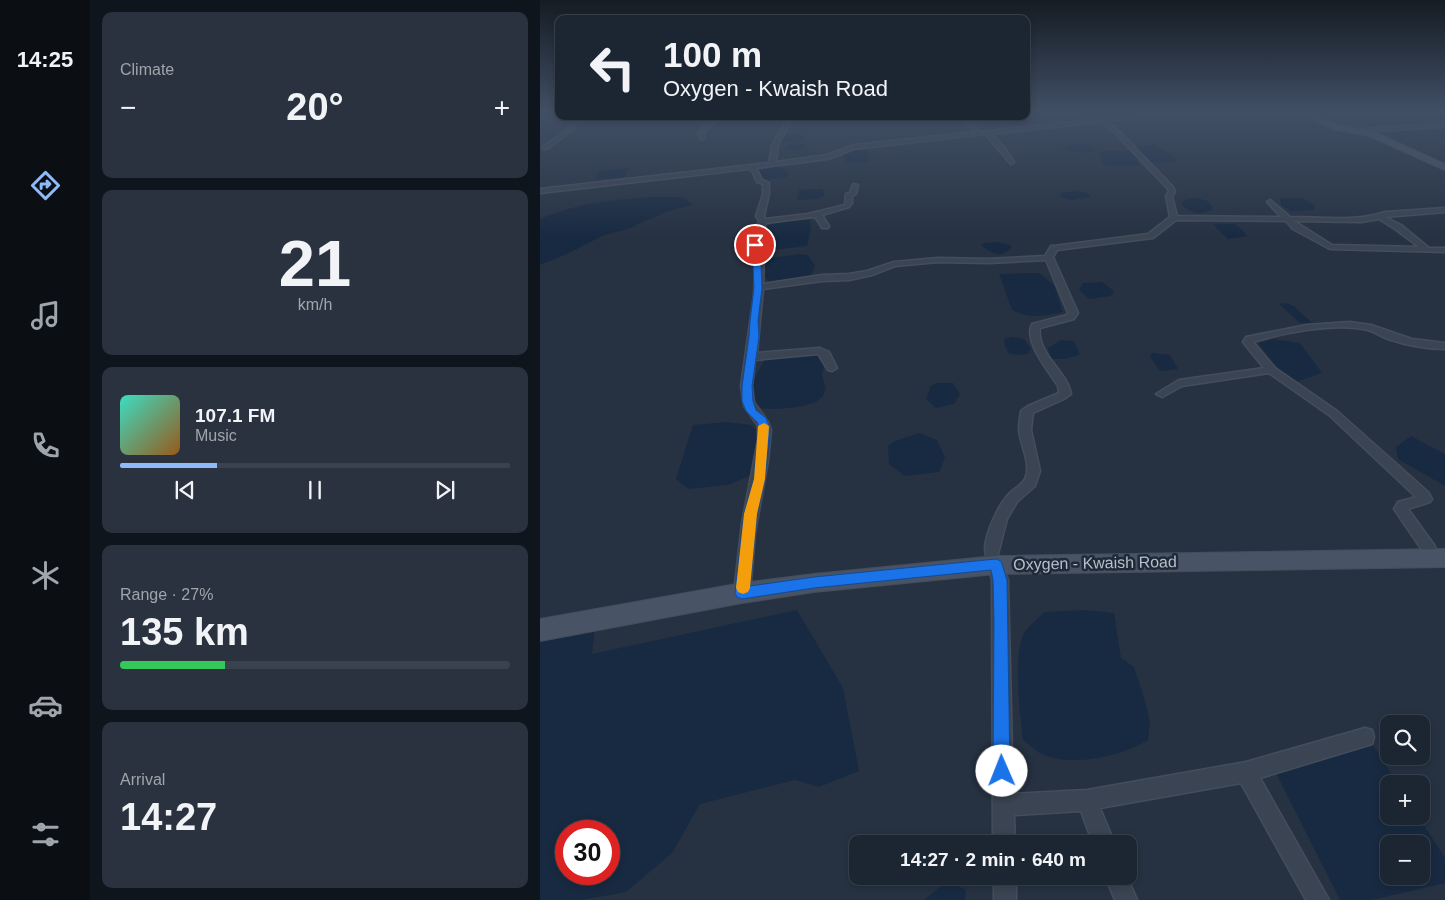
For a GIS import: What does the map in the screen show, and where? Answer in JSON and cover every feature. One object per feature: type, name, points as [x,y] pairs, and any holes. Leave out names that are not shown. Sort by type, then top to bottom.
[{"type":"main road","points":[[1416,154],[1445,167]]},
{"type":"main road","name":"Oxygen - Kwaish Road","points":[[540,619],[743,587],[814,583],[994,559],[1440,552]]},
{"type":"main road","name":"Oxygen - Kwaish Road","points":[[540,630],[743,587]]},
{"type":"street","points":[[772,164],[775,154]]},
{"type":"street","points":[[540,191],[750,167],[828,157],[838,154]]},
{"type":"street","points":[[1006,154],[1012,162]]},
{"type":"street","points":[[1138,154],[1171,188],[1172,192],[1169,196],[1170,203],[1174,209],[1174,218]]},
{"type":"street","points":[[750,167],[755,170],[759,180],[766,183],[766,194],[760,216],[763,221]]},
{"type":"street","points":[[763,221],[813,214],[847,206],[848,195],[853,194],[855,185]]},
{"type":"street","points":[[1270,202],[1296,227],[1330,247],[1445,250]]},
{"type":"street","points":[[1049,257],[1054,248],[1060,246],[1150,236],[1156,234],[1174,218],[1361,220],[1380,217],[1385,214],[1445,210]]},
{"type":"street","points":[[813,214],[819,216],[825,226]]},
{"type":"street","points":[[1380,217],[1398,227],[1428,250]]},
{"type":"street","points":[[743,587],[750,514],[760,479],[765,428],[762,420],[752,411],[748,401],[747,386],[754,337],[758,288],[757,264],[760,254],[755,245],[756,235],[763,221]]},
{"type":"street","points":[[758,288],[849,277],[869,273],[894,264],[938,260],[989,261],[1049,257]]},
{"type":"street","points":[[1004,835],[1002,639],[1000,580],[994,559],[995,533],[1000,519],[1012,499],[1030,483],[1034,471],[1025,430],[1027,411],[1034,406],[1058,399],[1065,394],[1064,386],[1038,346],[1033,332],[1035,326],[1071,317],[1073,313],[1049,257]]},
{"type":"street","points":[[1440,552],[1402,509],[1402,505],[1425,500],[1423,495],[1333,413],[1271,370],[1248,342],[1250,339],[1303,330],[1365,326],[1392,337],[1445,346]]},
{"type":"street","points":[[750,357],[820,351],[825,354],[832,368]]},
{"type":"street","points":[[1162,394],[1179,384],[1271,370]]},
{"type":"street","points":[[1002,805],[1087,800],[1246,772],[1365,737]]},
{"type":"street","points":[[1246,772],[1318,900]]},
{"type":"street","points":[[1087,800],[1101,835]]},
{"type":"street","points":[[1005,885],[1005,900]]},
{"type":"street","points":[[1120,885],[1126,900]]},
{"type":"water","points":[[843,154],[868,154],[870,162],[846,163]]},
{"type":"water","points":[[1099,154],[1134,154],[1140,166],[1104,165]]},
{"type":"water","points":[[1141,154],[1171,154],[1177,162],[1151,163]]},
{"type":"water","points":[[779,166],[789,173],[787,177],[760,179],[757,171]]},
{"type":"water","points":[[629,168],[624,177],[596,179],[599,171]]},
{"type":"water","points":[[823,189],[824,196],[818,199],[797,200],[799,190]]},
{"type":"water","points":[[1074,191],[1088,193],[1091,197],[1072,200],[1060,197],[1062,193]]},
{"type":"water","points":[[655,197],[683,197],[693,205],[665,212],[628,229],[604,235],[540,265],[540,219],[583,205]]},
{"type":"water","points":[[1196,198],[1208,201],[1213,209],[1204,213],[1196,213],[1188,210],[1181,204],[1186,199]]},
{"type":"water","points":[[1302,198],[1315,206],[1314,210],[1291,211],[1281,205],[1280,199]]},
{"type":"water","points":[[810,220],[811,227],[807,246],[772,250],[763,245],[763,236],[768,226],[778,221]]},
{"type":"water","points":[[1213,224],[1235,224],[1248,236],[1228,239]]},
{"type":"water","points":[[996,242],[1011,245],[1011,248],[1003,253],[996,254],[981,245]]},
{"type":"water","points":[[799,254],[808,255],[815,266],[811,275],[799,279],[770,283],[764,276],[765,259]]},
{"type":"water","points":[[1039,273],[1054,285],[1063,312],[1030,316],[1012,310],[999,274]]},
{"type":"water","points":[[1102,282],[1114,291],[1111,296],[1089,299],[1079,290],[1083,283]]},
{"type":"water","points":[[1286,303],[1295,307],[1312,323],[1300,323],[1279,304]]},
{"type":"water","points":[[1012,337],[1024,339],[1031,349],[1029,353],[1022,355],[1009,354],[1004,339]]},
{"type":"water","points":[[1273,339],[1300,343],[1322,373],[1296,382],[1279,370],[1258,343]]},
{"type":"water","points":[[1061,340],[1074,341],[1080,355],[1064,359],[1051,359],[1048,348]]},
{"type":"water","points":[[1152,353],[1170,355],[1178,369],[1160,371],[1150,357]]},
{"type":"water","points":[[820,354],[825,363],[822,375],[826,389],[820,399],[797,407],[768,409],[753,407],[752,387],[765,359]]},
{"type":"water","points":[[936,383],[953,383],[960,394],[954,404],[936,408],[926,399],[931,386]]},
{"type":"water","points":[[727,422],[751,425],[760,433],[754,474],[728,485],[688,489],[676,479],[693,425]]},
{"type":"water","points":[[919,433],[937,440],[945,458],[939,472],[905,476],[889,464],[888,446],[895,441]]},
{"type":"water","points":[[1411,436],[1445,454],[1445,486],[1398,459],[1396,447]]},
{"type":"water","points":[[797,610],[843,688],[859,771],[819,787],[795,780],[700,804],[672,853],[626,892],[582,900],[540,900],[540,640],[595,628],[592,654]]},
{"type":"water","points":[[1086,610],[1114,613],[1121,658],[1134,667],[1144,697],[1150,722],[1148,740],[1125,751],[1096,758],[1067,760],[1054,758],[1040,753],[1023,740],[1018,687],[1020,646],[1025,632],[1044,612]]},
{"type":"water","points":[[1373,745],[1380,756],[1380,765],[1386,765],[1392,775],[1380,775],[1380,825],[1424,825],[1445,858],[1445,883],[1371,900],[1340,900],[1272,765]]},
{"type":"water","points":[[943,885],[956,885],[966,890],[965,900],[924,900]]},
{"type":"slow traffic","points":[[743,588],[750,514],[760,479],[764,426]]},
{"type":"route","points":[[755,245],[760,254],[757,264],[758,288],[754,337],[747,386],[748,401],[752,411],[762,420],[765,428],[760,479],[750,514],[742,593],[814,583],[996,565],[1000,580],[1002,771]]}]
